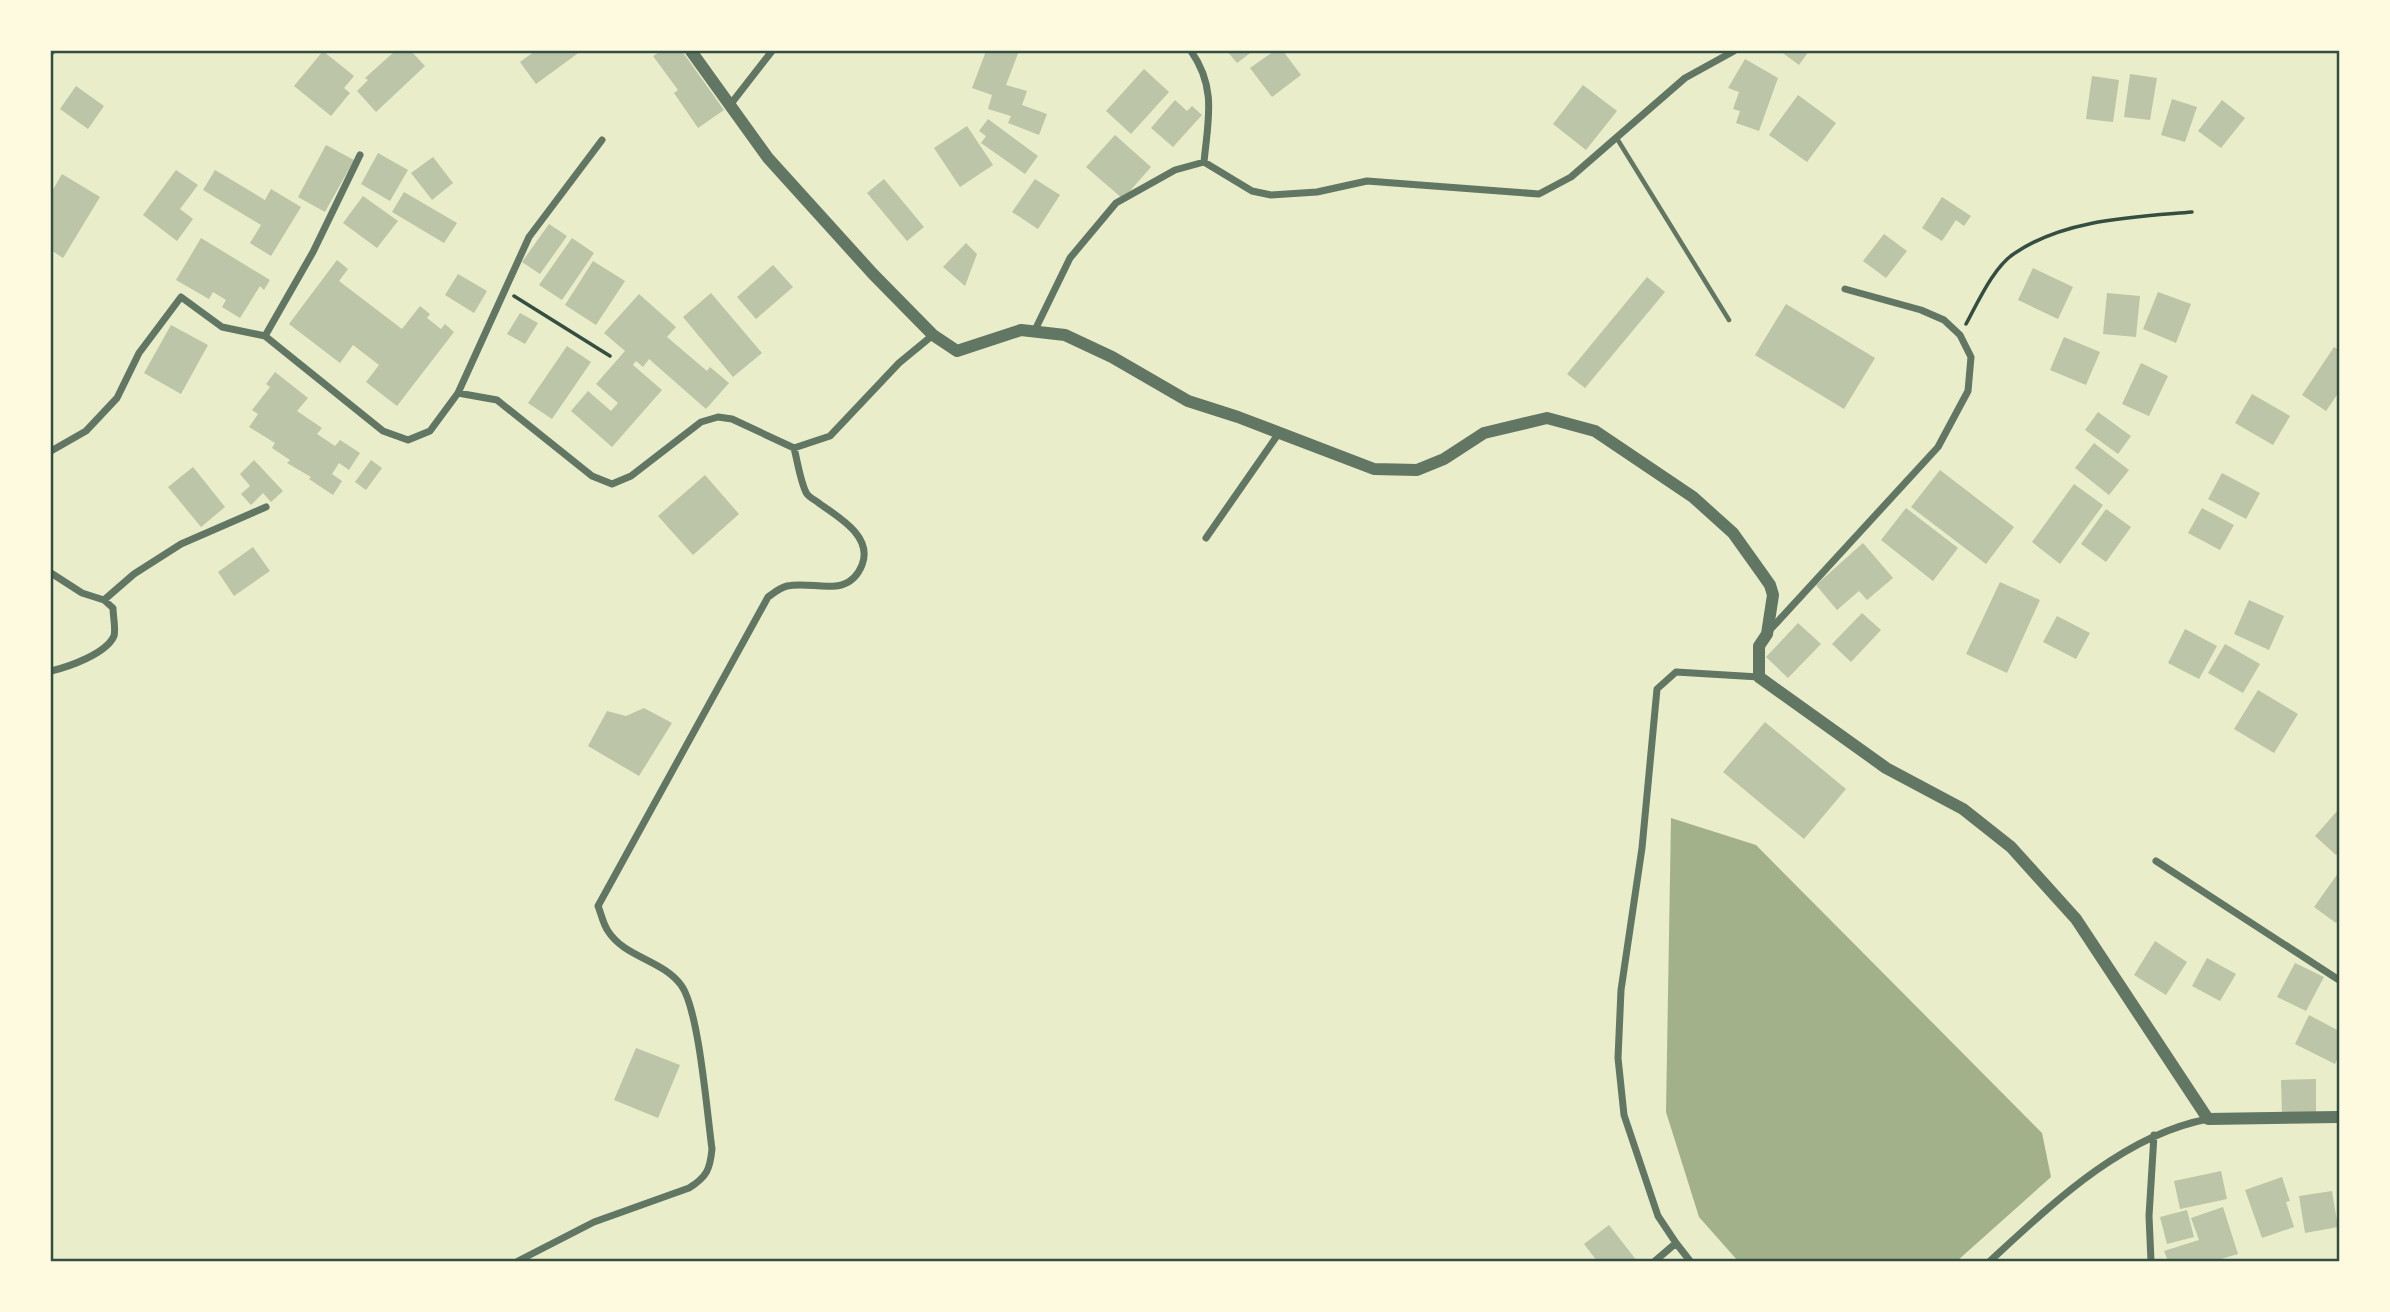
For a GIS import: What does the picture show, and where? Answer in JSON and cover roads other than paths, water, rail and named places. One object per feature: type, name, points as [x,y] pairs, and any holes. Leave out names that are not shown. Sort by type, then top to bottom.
[{"type":"street","points":[[691,51],[768,158],[873,274],[933,335],[957,351],[1021,330],[1065,335],[1112,357],[1188,401],[1374,469],[1417,470],[1444,459],[1484,433],[1547,418],[1595,430],[1693,497],[1733,533],[1770,585],[1773,595],[1767,634]]},
{"type":"street","points":[[730,105],[772,51]]},
{"type":"street","points":[[1191,51],[1210,93],[1205,162]]},
{"type":"street","points":[[1034,332],[1070,258],[1116,203],[1175,170],[1205,162],[1252,191],[1271,195],[1317,192],[1367,181],[1539,194],[1571,177],[1685,78],[1734,51]]},
{"type":"street","points":[[51,451],[86,431],[117,398],[139,353],[181,297],[222,327],[265,336],[383,431],[408,440],[430,431],[458,393],[529,237],[602,140]]},
{"type":"street","points":[[265,336],[313,252],[360,155]]},
{"type":"street","points":[[1759,677],[1759,646],[1767,634],[1938,447],[1968,391],[1971,357],[1960,335],[1944,320],[1921,310],[1845,289]]},
{"type":"street","points":[[458,393],[497,400],[592,475],[612,484],[631,476],[701,422],[718,417],[732,419],[794,448],[830,436],[899,363],[933,335]]},
{"type":"street","points":[[1206,538],[1279,433]]},
{"type":"street","points":[[519,1261],[594,1222],[690,1188],[701,1181],[709,1171],[712,1149],[692,1011],[682,986],[670,973],[618,942],[607,930],[598,905],[768,597],[788,586],[822,588],[847,584],[858,576],[866,555],[863,545],[851,527],[807,494],[794,448]]},
{"type":"street","points":[[104,600],[134,574],[180,544],[266,507]]},
{"type":"street","points":[[51,573],[82,593],[104,600],[113,608],[114,635],[105,648],[68,667],[51,671]]},
{"type":"street","points":[[1690,1261],[1658,1216],[1624,1115],[1618,1058],[1620,990],[1642,848],[1657,689],[1676,672],[1759,677],[1886,768],[1963,809],[2011,847],[2076,919],[2208,1119]]},
{"type":"street","points":[[2156,861],[2339,980]]},
{"type":"street","points":[[1990,1261],[2030,1224],[2111,1160],[2154,1135],[2208,1119],[2339,1116]]},
{"type":"street","points":[[2151,1261],[2149,1216],[2154,1135]]},
{"type":"street","points":[[1655,1261],[1675,1243]]},
{"type":"lane","points":[[1616,136],[1729,320]]}]
